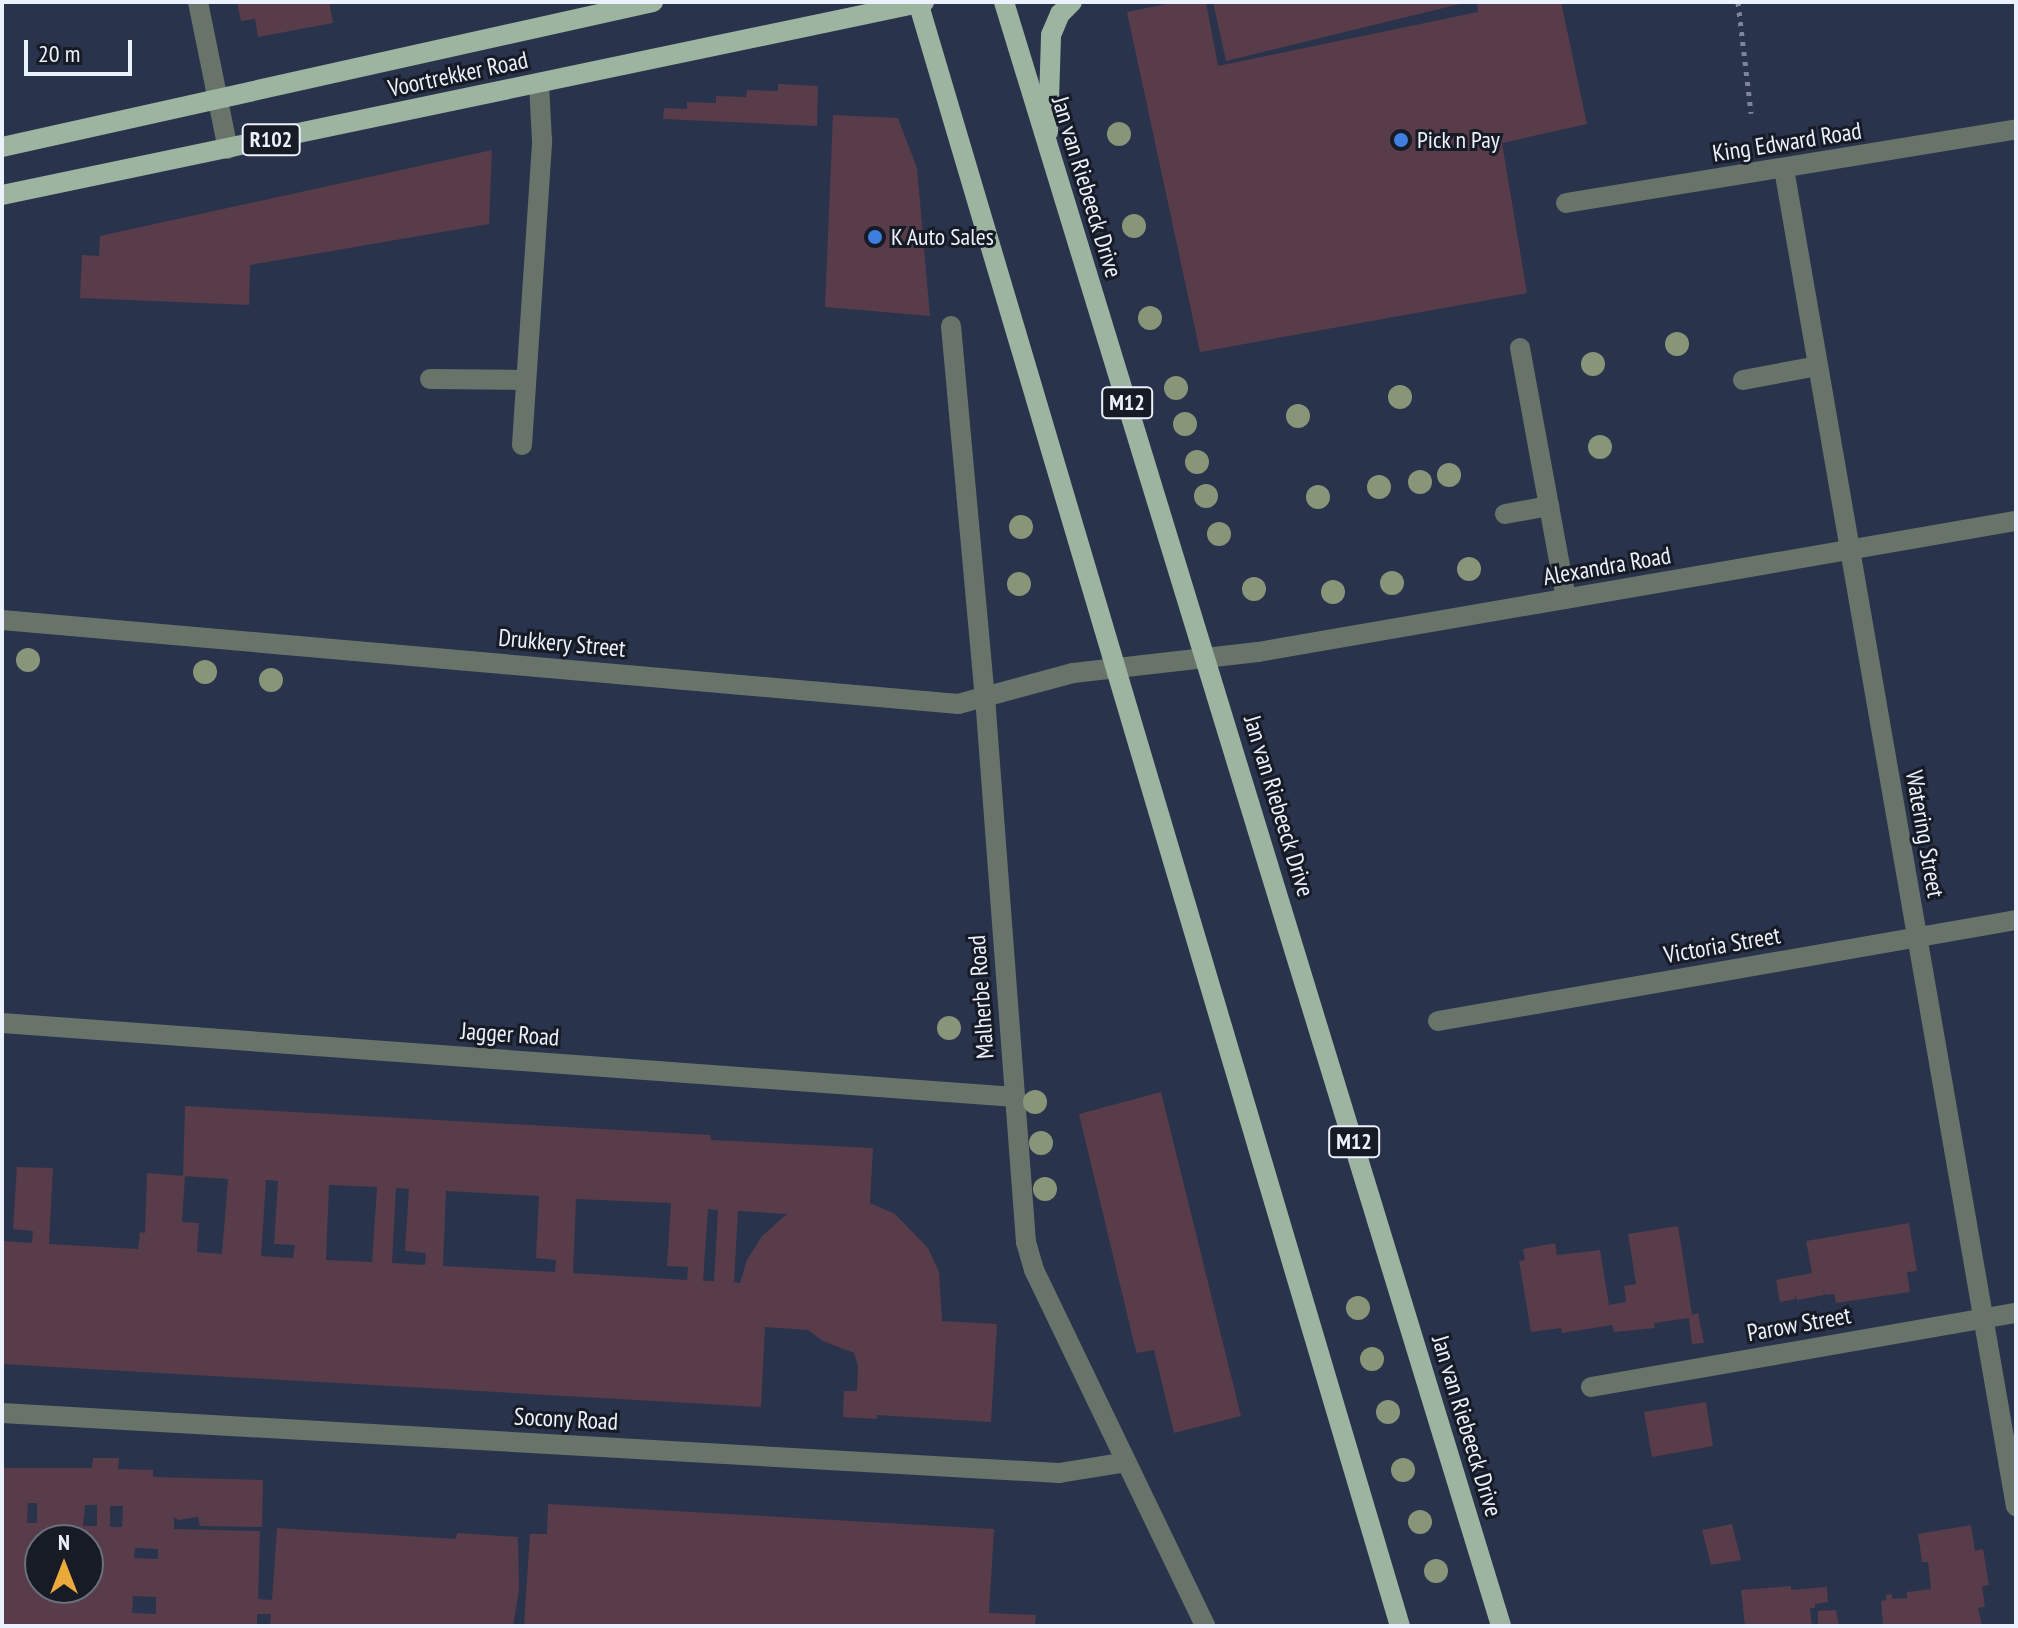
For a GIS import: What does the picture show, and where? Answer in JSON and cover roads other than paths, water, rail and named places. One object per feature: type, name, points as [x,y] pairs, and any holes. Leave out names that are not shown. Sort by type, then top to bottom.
[{"type":"main road","name":"Voortrekker Road","points":[[2,147],[612,6],[653,2]]},
{"type":"main road","name":"Voortrekker Road","points":[[2,195],[920,2]]},
{"type":"main road","points":[[920,2],[1113,669],[1400,1626]]},
{"type":"main road","name":"Jan van Riebeeck Drive","points":[[1004,2],[1501,1626]]},
{"type":"main road","points":[[1047,148],[1051,35],[1060,14],[1072,2]]},
{"type":"street","points":[[198,2],[228,149]]},
{"type":"street","points":[[522,445],[542,141],[539,84]]},
{"type":"street","name":"King Edward Road","points":[[1566,203],[2016,129]]},
{"type":"street","name":"Watering Street","points":[[1784,169],[2016,1506]]},
{"type":"street","name":"Malherbe Road","points":[[951,326],[985,697],[1026,1242],[1034,1270],[1205,1626]]},
{"type":"street","points":[[1520,348],[1566,599]]},
{"type":"street","points":[[1743,380],[1818,366]]},
{"type":"street","points":[[430,379],[526,380]]},
{"type":"street","points":[[1505,514],[1549,506]]},
{"type":"street","name":"Alexandra Road","points":[[1113,669],[1207,658],[2016,521]]},
{"type":"street","name":"Drukkery Street","points":[[2,620],[958,704],[1073,673],[1113,669]]},
{"type":"street","name":"Victoria Street","points":[[1438,1021],[2016,920]]},
{"type":"street","name":"Jagger Road","points":[[2,1023],[1015,1097]]},
{"type":"street","name":"Parow Street","points":[[1591,1387],[2016,1313]]},
{"type":"street","name":"Socony Road","points":[[2,1413],[1059,1473],[1126,1462]]},
{"type":"place","name":"Pick n Pay","points":[[1401,140]]},
{"type":"place","name":"K Auto Sales","points":[[875,237]]}]
